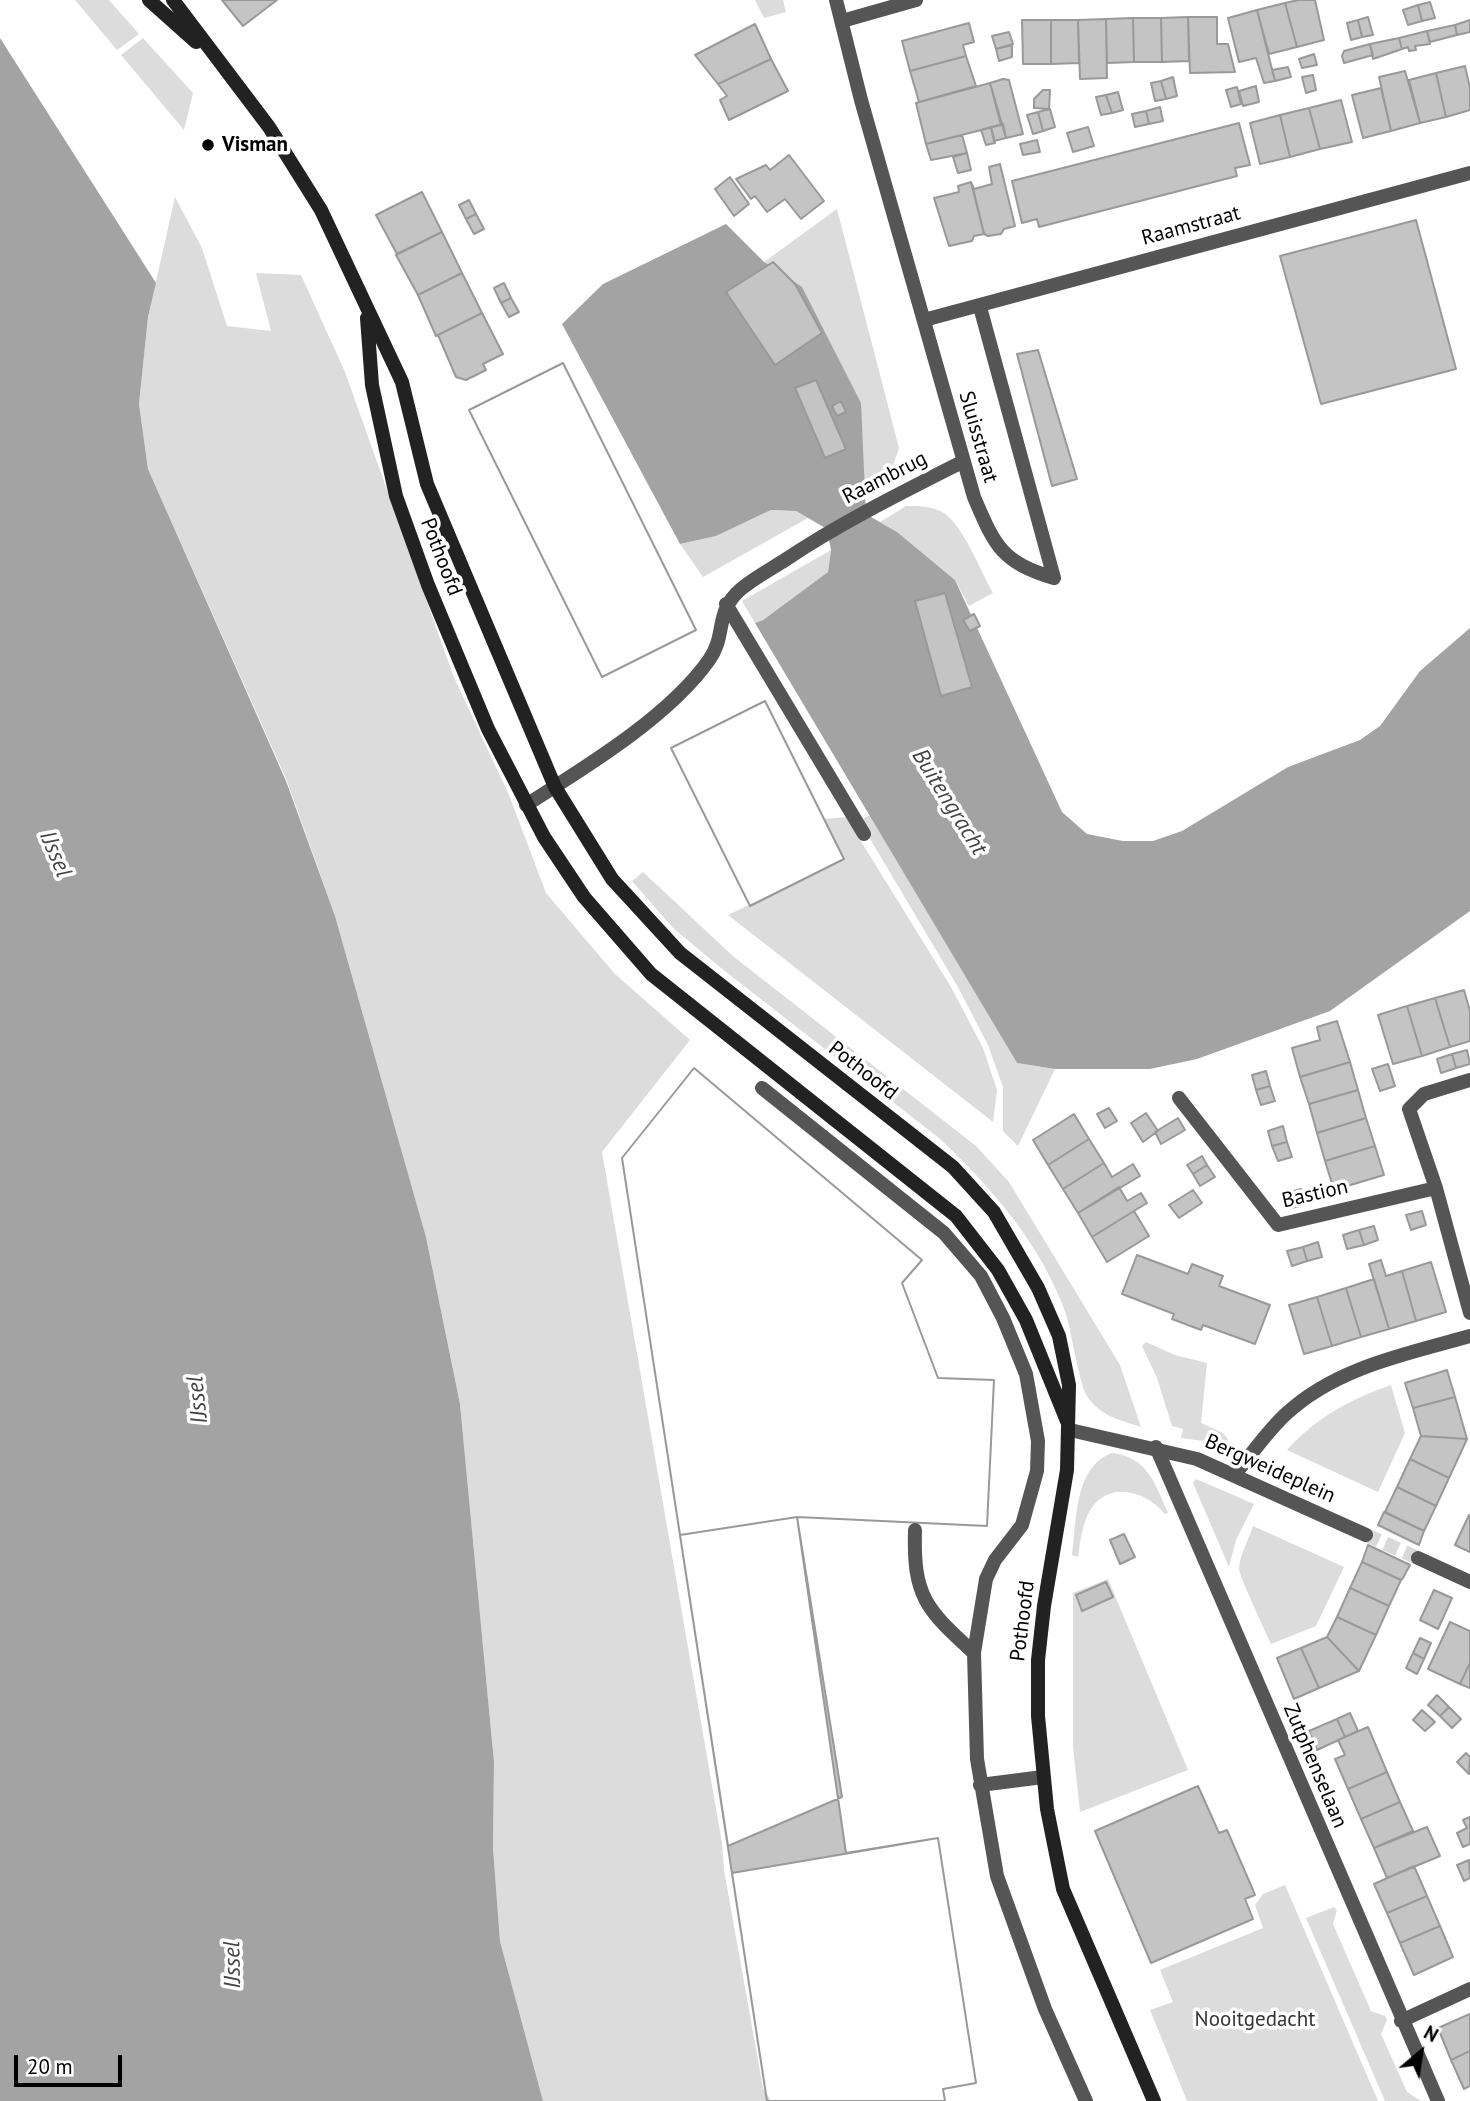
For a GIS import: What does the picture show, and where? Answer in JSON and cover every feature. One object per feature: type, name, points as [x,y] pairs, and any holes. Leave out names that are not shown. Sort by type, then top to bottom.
[{"type":"street","name":"Pothoofd","points":[[149,0],[218,62]]},
{"type":"street","name":"Pothoofd","points":[[173,0],[269,127],[314,200],[402,382],[427,484],[555,787],[612,879],[680,953],[953,1167],[987,1203],[1014,1244],[1059,1336],[1069,1385],[1070,1430],[1061,1516],[1040,1631],[1038,1716],[1043,1777],[1063,1889],[1154,2101]]},
{"type":"street","name":"Sluisstraat","points":[[836,0],[861,100],[962,462],[993,542],[1010,561],[1054,578],[980,307]]},
{"type":"street","points":[[842,21],[916,0]]},
{"type":"street","name":"Raamstraat","points":[[924,320],[1470,173]]},
{"type":"street","name":"Pothoofd","points":[[367,309],[372,385],[396,496],[428,585],[483,717],[526,805],[584,897],[650,974],[934,1195],[976,1237],[1026,1320],[1070,1430]]},
{"type":"street","name":"Raambrug","points":[[726,604],[741,589],[827,532],[962,462]]},
{"type":"street","points":[[526,805],[651,720],[701,671],[711,658],[726,604]]},
{"type":"street","points":[[726,604],[864,834]]},
{"type":"street","points":[[1470,1080],[1424,1094],[1409,1109],[1436,1188],[1470,1313]]},
{"type":"street","name":"Pothoofd","points":[[762,1088],[944,1233],[981,1276],[1003,1318],[1026,1374],[1038,1441],[1037,1471],[1022,1525],[995,1560],[986,1579],[974,1653],[976,1759],[997,1876],[1045,2009],[1086,2101]]},
{"type":"street","name":"Bastion","points":[[1179,1098],[1278,1225],[1436,1188]]},
{"type":"street","points":[[1235,1474],[1287,1413],[1319,1390],[1353,1372],[1470,1336]]},
{"type":"street","name":"Bergweideplein","points":[[1070,1430],[1156,1447],[1235,1474],[1366,1535]]},
{"type":"street","name":"Zutphenselaan","points":[[1156,1447],[1401,2021],[1438,2101]]},
{"type":"street","points":[[915,1530],[916,1583],[925,1603],[974,1653]]},
{"type":"street","points":[[1418,1558],[1470,1582]]},
{"type":"street","points":[[981,1784],[1043,1777]]},
{"type":"street","points":[[1401,2021],[1470,1989]]},
{"type":"green space","points":[[75,0],[109,0],[139,34],[117,50]]},
{"type":"green space","points":[[755,0],[783,0],[786,12],[764,18]]},
{"type":"green space","points":[[143,38],[193,93],[184,130],[121,55]]},
{"type":"green space","points":[[175,197],[202,248],[227,326],[271,331],[256,273],[301,275],[345,372],[453,675],[509,795],[546,893],[615,974],[690,1040],[602,1152],[722,1843],[724,1870],[763,2088],[771,2101],[543,2101],[500,1941],[493,1848],[494,1762],[460,1404],[426,1237],[335,916],[287,781],[148,469],[139,404],[148,317]]},
{"type":"green space","points":[[837,209],[899,448],[890,474],[863,486],[863,447],[764,262]]},
{"type":"green space","points":[[906,506],[935,509],[951,520],[965,539],[993,593],[969,606],[955,580],[897,532],[880,522]]},
{"type":"green space","points":[[771,510],[796,511],[808,518],[703,577],[680,544],[716,536]]},
{"type":"green space","points":[[831,550],[828,572],[763,620],[755,623],[742,601]]},
{"type":"green space","points":[[870,815],[1017,1063],[1055,1069],[1018,1146],[1003,1131],[1003,1087],[988,1045],[958,987],[863,827],[864,818]]},
{"type":"green space","points":[[846,817],[951,987],[983,1048],[997,1090],[993,1122],[728,915],[844,859],[824,819]]},
{"type":"green space","points":[[643,872],[734,957],[976,1146],[1009,1182],[1120,1365],[1141,1427],[1104,1413],[1087,1396],[1066,1314],[1056,1288],[1029,1241],[996,1197],[939,1138],[673,928],[632,881]]},
{"type":"green space","points":[[1146,1342],[1175,1355],[1207,1363],[1201,1423],[1223,1433],[1228,1439],[1225,1444],[1181,1438],[1183,1429],[1172,1426],[1157,1378],[1142,1346]]},
{"type":"green space","points":[[1391,1385],[1405,1433],[1378,1492],[1287,1450],[1322,1419],[1361,1397]]},
{"type":"green space","points":[[1112,1453],[1134,1460],[1142,1466],[1154,1482],[1168,1513],[1165,1514],[1137,1494],[1115,1492],[1105,1496],[1088,1514],[1078,1557],[1072,1555],[1077,1511],[1084,1482],[1090,1470]]},
{"type":"green space","points":[[1196,1479],[1254,1504],[1236,1540],[1229,1567],[1193,1483]]},
{"type":"green space","points":[[1253,1526],[1344,1567],[1316,1626],[1271,1644],[1239,1568]]},
{"type":"green space","points":[[1108,1579],[1188,1770],[1080,1812],[1073,1747],[1073,1593]]},
{"type":"green space","name":"Nooitgedacht","points":[[1285,1885],[1378,2101],[1187,2101],[1150,2010],[1173,2002],[1160,1970],[1263,1928],[1255,1905],[1263,1894]]},
{"type":"green space","points":[[1334,1907],[1337,1910],[1333,1924],[1371,2011],[1385,2016],[1387,2020],[1381,2034],[1407,2092],[1421,2101],[1385,2101],[1306,1918]]},
{"type":"water","name":"IJssel","points":[[0,38],[156,283],[148,317],[139,404],[148,469],[286,781],[335,916],[426,1237],[460,1404],[494,1762],[493,1848],[500,1941],[543,2101],[0,2101]]},
{"type":"water","name":"Buitengracht","points":[[726,224],[764,262],[802,287],[861,403],[866,514],[897,532],[955,580],[1062,812],[1087,834],[1123,841],[1153,841],[1182,831],[1288,767],[1360,740],[1380,726],[1420,671],[1470,628],[1470,911],[1330,1011],[1197,1059],[1150,1069],[1055,1069],[1017,1063],[755,623],[763,620],[828,572],[831,550],[827,529],[796,511],[771,510],[716,536],[680,544],[562,324],[603,284]]},
{"type":"building","points":[[222,0],[277,0],[243,26]]},
{"type":"building","points":[[1315,0],[1324,40],[1297,47],[1285,3]]},
{"type":"building","points":[[1430,2],[1435,18],[1422,21],[1418,5]]},
{"type":"building","points":[[1285,3],[1297,47],[1269,54],[1257,10]]},
{"type":"building","points":[[1418,5],[1422,21],[1408,25],[1403,10]]},
{"type":"building","points":[[1257,10],[1275,81],[1264,83],[1256,58],[1239,62],[1228,18]]},
{"type":"building","points":[[1188,17],[1189,61],[1162,62],[1161,18]]},
{"type":"building","points":[[1188,17],[1217,17],[1217,44],[1228,44],[1235,72],[1190,73]]},
{"type":"building","points":[[1368,17],[1373,35],[1362,37],[1358,20]]},
{"type":"building","points":[[1133,18],[1134,62],[1107,63],[1106,19]]},
{"type":"building","points":[[1133,18],[1161,18],[1162,62],[1134,62]]},
{"type":"building","points":[[1106,19],[1107,78],[1080,79],[1078,20]]},
{"type":"building","points":[[1022,20],[1051,20],[1051,64],[1023,64]]},
{"type":"building","points":[[1051,20],[1078,20],[1079,63],[1051,64]]},
{"type":"building","points":[[1358,20],[1362,37],[1351,40],[1347,23]]},
{"type":"building","points":[[1470,20],[1470,32],[1457,35],[1455,25]]},
{"type":"building","points":[[969,23],[974,42],[963,45],[966,56],[910,71],[902,41]]},
{"type":"building","points":[[755,24],[771,59],[718,84],[695,55]]},
{"type":"building","points":[[1455,25],[1457,35],[1430,42],[1427,31]]},
{"type":"building","points":[[1427,31],[1430,44],[1415,46],[1416,50],[1409,51],[1408,47],[1402,49],[1399,38]]},
{"type":"building","points":[[1009,32],[1013,44],[996,49],[992,36]]},
{"type":"building","points":[[1399,38],[1402,49],[1373,59],[1370,44]]},
{"type":"building","points":[[1370,44],[1373,55],[1344,63],[1344,51]]},
{"type":"building","points":[[1012,45],[1012,57],[999,61],[996,49]]},
{"type":"building","points":[[1314,54],[1317,65],[1302,68],[1299,59]]},
{"type":"building","points":[[966,56],[976,86],[919,102],[910,71]]},
{"type":"building","points":[[771,59],[788,91],[729,120],[720,100],[727,96],[718,84]]},
{"type":"building","points":[[1465,66],[1470,88],[1470,110],[1446,117],[1436,73]]},
{"type":"building","points":[[1288,67],[1291,77],[1275,81],[1272,70]]},
{"type":"building","points":[[1405,71],[1420,123],[1391,131],[1379,77]]},
{"type":"building","points":[[1436,73],[1446,117],[1420,123],[1409,80]]},
{"type":"building","points":[[1313,75],[1316,90],[1306,93],[1302,77]]},
{"type":"building","points":[[1173,77],[1177,96],[1166,99],[1161,81]]},
{"type":"building","points":[[1009,80],[1023,134],[1006,138],[990,83]]},
{"type":"building","points":[[1161,81],[1166,99],[1155,101],[1151,83]]},
{"type":"building","points":[[990,83],[1001,125],[926,144],[916,103]]},
{"type":"building","points":[[1256,86],[1259,102],[1243,106],[1239,91]]},
{"type":"building","points":[[1237,87],[1241,104],[1231,107],[1226,90]]},
{"type":"building","points":[[1381,88],[1391,131],[1363,138],[1352,95]]},
{"type":"building","points":[[1043,90],[1050,90],[1049,109],[1034,108],[1034,99]]},
{"type":"building","points":[[1118,92],[1123,110],[1112,113],[1106,95]]},
{"type":"building","points":[[1106,95],[1112,113],[1101,115],[1096,97]]},
{"type":"building","points":[[1341,100],[1352,142],[1320,149],[1309,108]]},
{"type":"building","points":[[1160,107],[1163,121],[1149,124],[1146,111]]},
{"type":"building","points":[[1309,108],[1320,149],[1290,157],[1280,115]]},
{"type":"building","points":[[1050,109],[1055,127],[1043,131],[1038,112]]},
{"type":"building","points":[[1146,111],[1149,124],[1135,127],[1132,114]]},
{"type":"building","points":[[1038,112],[1043,131],[1033,134],[1027,115]]},
{"type":"building","points":[[1280,115],[1290,157],[1260,164],[1250,123]]},
{"type":"building","points":[[1239,123],[1250,165],[1235,168],[1237,176],[1039,227],[1037,219],[1022,223],[1012,181]]},
{"type":"building","points":[[1003,124],[1006,138],[994,141],[991,127]]},
{"type":"building","points":[[991,127],[995,143],[986,145],[981,130]]},
{"type":"building","points":[[1088,127],[1094,146],[1073,152],[1067,133]]},
{"type":"building","points":[[962,135],[967,153],[931,160],[926,144]]},
{"type":"building","points":[[1037,140],[1040,152],[1023,155],[1020,144]]},
{"type":"building","points":[[967,153],[971,170],[958,173],[953,157]]},
{"type":"building","points":[[789,155],[824,201],[801,219],[785,199],[767,212],[755,196],[751,199],[736,179],[766,165],[770,170]]},
{"type":"building","points":[[1000,164],[1015,226],[1004,229],[1001,234],[988,236],[984,234],[972,184],[974,189],[992,184],[989,167]]},
{"type":"building","points":[[730,177],[749,204],[734,216],[715,189]]},
{"type":"building","points":[[971,182],[984,234],[974,236],[972,241],[949,246],[934,198],[959,192],[958,186]]},
{"type":"building","points":[[422,192],[442,232],[397,254],[376,215]]},
{"type":"building","points":[[469,200],[476,214],[466,219],[459,205]]},
{"type":"building","points":[[476,214],[484,229],[474,234],[466,219]]},
{"type":"building","points":[[1416,220],[1456,369],[1321,404],[1280,256]]},
{"type":"building","points":[[442,232],[462,273],[418,295],[396,255]]},
{"type":"building","points":[[773,262],[795,284],[822,333],[775,365],[726,292]]},
{"type":"building","points":[[462,273],[482,313],[436,336],[418,295]]},
{"type":"building","points":[[504,283],[511,298],[501,303],[494,288]]},
{"type":"building","points":[[511,298],[519,312],[509,317],[501,303]]},
{"type":"building","points":[[482,313],[503,354],[483,364],[486,370],[466,380],[456,377],[438,335]]},
{"type":"building","points":[[1038,350],[1077,479],[1052,486],[1017,354]]},
{"type":"building","points":[[563,363],[696,630],[602,677],[469,410]]},
{"type":"building","points":[[563,363],[696,630],[602,677],[469,410]]},
{"type":"building","points":[[816,380],[846,449],[825,458],[795,388]]},
{"type":"building","points":[[841,401],[846,412],[837,416],[832,406]]},
{"type":"building","points":[[945,593],[972,687],[941,696],[915,601]]},
{"type":"building","points":[[974,614],[980,626],[970,631],[963,620]]},
{"type":"building","points":[[765,701],[844,859],[750,906],[671,748]]},
{"type":"building","points":[[765,701],[844,859],[750,906],[671,748]]},
{"type":"building","points":[[1464,990],[1470,1011],[1470,1041],[1450,1047],[1435,998]]},
{"type":"building","points":[[1435,998],[1450,1047],[1422,1056],[1407,1006]]},
{"type":"building","points":[[1407,1006],[1422,1056],[1393,1064],[1378,1015]]},
{"type":"building","points":[[1337,1021],[1350,1062],[1300,1077],[1292,1048],[1320,1040],[1317,1027]]},
{"type":"building","points":[[1467,1050],[1470,1064],[1456,1068],[1452,1054]]},
{"type":"building","points":[[1452,1054],[1456,1068],[1441,1073],[1437,1059]]},
{"type":"building","points":[[1350,1062],[1358,1090],[1309,1104],[1300,1077]]},
{"type":"building","points":[[1388,1064],[1395,1086],[1380,1091],[1372,1069]]},
{"type":"building","points":[[694,1068],[922,1260],[902,1283],[938,1378],[994,1380],[987,1526],[797,1517],[846,1853],[938,1838],[976,2083],[943,2089],[945,2101],[767,2101],[622,1158]]},
{"type":"building","points":[[694,1068],[922,1260],[902,1283],[938,1378],[994,1380],[987,1526],[797,1517],[680,1535],[622,1158]]},
{"type":"building","points":[[1266,1071],[1270,1086],[1256,1090],[1252,1075]]},
{"type":"building","points":[[1270,1086],[1275,1101],[1261,1105],[1256,1090]]},
{"type":"building","points":[[1358,1090],[1366,1118],[1317,1133],[1309,1104]]},
{"type":"building","points":[[1109,1108],[1117,1121],[1105,1128],[1097,1114]]},
{"type":"building","points":[[1146,1113],[1158,1131],[1143,1142],[1131,1123]]},
{"type":"building","points":[[1074,1114],[1089,1139],[1048,1165],[1033,1140]]},
{"type":"building","points":[[1178,1118],[1185,1130],[1161,1144],[1155,1132]]},
{"type":"building","points":[[1366,1118],[1375,1146],[1325,1161],[1317,1133]]},
{"type":"building","points":[[1283,1126],[1287,1142],[1272,1146],[1268,1131]]},
{"type":"building","points":[[1089,1139],[1104,1163],[1063,1189],[1048,1165]]},
{"type":"building","points":[[1287,1142],[1292,1157],[1278,1161],[1272,1146]]},
{"type":"building","points":[[1375,1146],[1384,1175],[1334,1190],[1325,1161]]},
{"type":"building","points":[[1202,1156],[1207,1165],[1193,1174],[1187,1165]]},
{"type":"building","points":[[1104,1163],[1112,1177],[1133,1164],[1140,1176],[1078,1213],[1063,1189]]},
{"type":"building","points":[[1207,1165],[1215,1177],[1200,1186],[1193,1174]]},
{"type":"building","points":[[1119,1187],[1127,1201],[1141,1193],[1147,1203],[1092,1237],[1078,1213]]},
{"type":"building","points":[[1301,1189],[1306,1204],[1292,1208],[1287,1193]]},
{"type":"building","points":[[1193,1190],[1202,1203],[1179,1218],[1169,1205]]},
{"type":"building","points":[[1134,1211],[1149,1236],[1107,1262],[1092,1237]]},
{"type":"building","points":[[1422,1211],[1426,1225],[1411,1230],[1406,1215]]},
{"type":"building","points":[[1374,1226],[1378,1240],[1364,1245],[1359,1230]]},
{"type":"building","points":[[1359,1230],[1364,1245],[1347,1249],[1343,1235]]},
{"type":"building","points":[[1318,1242],[1322,1257],[1307,1261],[1303,1247]]},
{"type":"building","points":[[1303,1247],[1307,1261],[1292,1266],[1287,1251]]},
{"type":"building","points":[[1137,1255],[1188,1274],[1192,1264],[1223,1276],[1219,1286],[1270,1305],[1255,1344],[1203,1325],[1201,1330],[1172,1319],[1174,1314],[1122,1294]]},
{"type":"building","points":[[1381,1260],[1386,1276],[1402,1271],[1416,1321],[1389,1329],[1369,1264]]},
{"type":"building","points":[[1431,1262],[1446,1312],[1416,1321],[1402,1271]]},
{"type":"building","points":[[1374,1279],[1389,1329],[1361,1337],[1346,1288]]},
{"type":"building","points":[[1346,1288],[1361,1337],[1332,1346],[1317,1297]]},
{"type":"building","points":[[1317,1297],[1332,1346],[1304,1354],[1289,1305]]},
{"type":"building","points":[[1447,1370],[1455,1397],[1413,1408],[1405,1383]]},
{"type":"building","points":[[1455,1397],[1467,1439],[1421,1436],[1413,1408]]},
{"type":"building","points":[[1421,1436],[1467,1439],[1449,1478],[1410,1459]]},
{"type":"building","points":[[1410,1459],[1449,1478],[1436,1506],[1397,1487]]},
{"type":"building","points":[[1397,1487],[1436,1506],[1424,1531],[1385,1512]]},
{"type":"building","points":[[1384,1512],[1424,1531],[1419,1545],[1378,1525]]},
{"type":"building","points":[[1470,1515],[1470,1552],[1455,1545]]},
{"type":"building","points":[[797,1517],[842,1797],[728,1846],[680,1535]]},
{"type":"building","points":[[1124,1534],[1135,1557],[1120,1564],[1110,1540]]},
{"type":"building","points":[[1368,1545],[1410,1565],[1401,1580],[1362,1562]]},
{"type":"building","points":[[1362,1562],[1401,1580],[1389,1606],[1350,1588]]},
{"type":"building","points":[[1106,1582],[1113,1597],[1082,1611],[1076,1595]]},
{"type":"building","points":[[1350,1588],[1389,1606],[1376,1635],[1337,1617]]},
{"type":"building","points":[[1434,1590],[1452,1598],[1438,1629],[1420,1620]]},
{"type":"building","points":[[1337,1617],[1376,1635],[1359,1671],[1327,1637]]},
{"type":"building","points":[[1450,1622],[1470,1631],[1470,1663],[1460,1684],[1428,1669]]},
{"type":"building","points":[[1327,1637],[1359,1671],[1319,1688],[1301,1648]]},
{"type":"building","points":[[1420,1638],[1431,1643],[1424,1659],[1413,1653]]},
{"type":"building","points":[[1301,1648],[1319,1688],[1294,1699],[1277,1658]]},
{"type":"building","points":[[1413,1653],[1424,1659],[1417,1674],[1406,1668]]},
{"type":"building","points":[[1470,1663],[1470,1688],[1460,1684]]},
{"type":"building","points":[[1437,1695],[1449,1707],[1440,1716],[1428,1705]]},
{"type":"building","points":[[1449,1707],[1461,1719],[1452,1728],[1440,1716]]},
{"type":"building","points":[[1422,1710],[1435,1722],[1425,1731],[1413,1720]]},
{"type":"building","points":[[1350,1713],[1358,1731],[1345,1737],[1337,1719]]},
{"type":"building","points":[[1337,1719],[1345,1737],[1317,1750],[1309,1731]]},
{"type":"building","points":[[1368,1727],[1387,1772],[1348,1789],[1335,1759],[1345,1755],[1338,1740]]},
{"type":"building","points":[[1466,1753],[1470,1757],[1469,1774],[1457,1762]]},
{"type":"building","points":[[1387,1772],[1400,1802],[1361,1819],[1348,1789]]},
{"type":"building","points":[[1198,1786],[1219,1833],[1227,1830],[1253,1890],[1255,1895],[1245,1899],[1253,1919],[1151,1963],[1095,1831]]},
{"type":"building","points":[[1400,1802],[1413,1831],[1374,1848],[1361,1819]]},
{"type":"building","points":[[1470,1817],[1470,1844],[1463,1847],[1457,1833],[1467,1828],[1463,1820]]},
{"type":"building","points":[[1427,1827],[1440,1856],[1387,1878],[1374,1848]]},
{"type":"building","points":[[938,1838],[976,2083],[943,2089],[945,2101],[767,2101],[732,1873]]},
{"type":"building","points":[[1469,1860],[1470,1878],[1464,1881],[1457,1865]]},
{"type":"building","points":[[1414,1866],[1427,1896],[1387,1913],[1374,1884]]},
{"type":"building","points":[[1427,1896],[1440,1926],[1400,1943],[1387,1913]]},
{"type":"building","points":[[1440,1926],[1453,1957],[1414,1975],[1400,1943]]},
{"type":"building","points":[[1470,2014],[1470,2051],[1451,2060],[1438,2028]]},
{"type":"building","points":[[1470,2051],[1470,2086],[1464,2089],[1451,2060]]},
{"type":"tunnel","points":[[1366,1535],[1418,1558]]},
{"type":"place","name":"Visman","points":[[208,145]]}]
